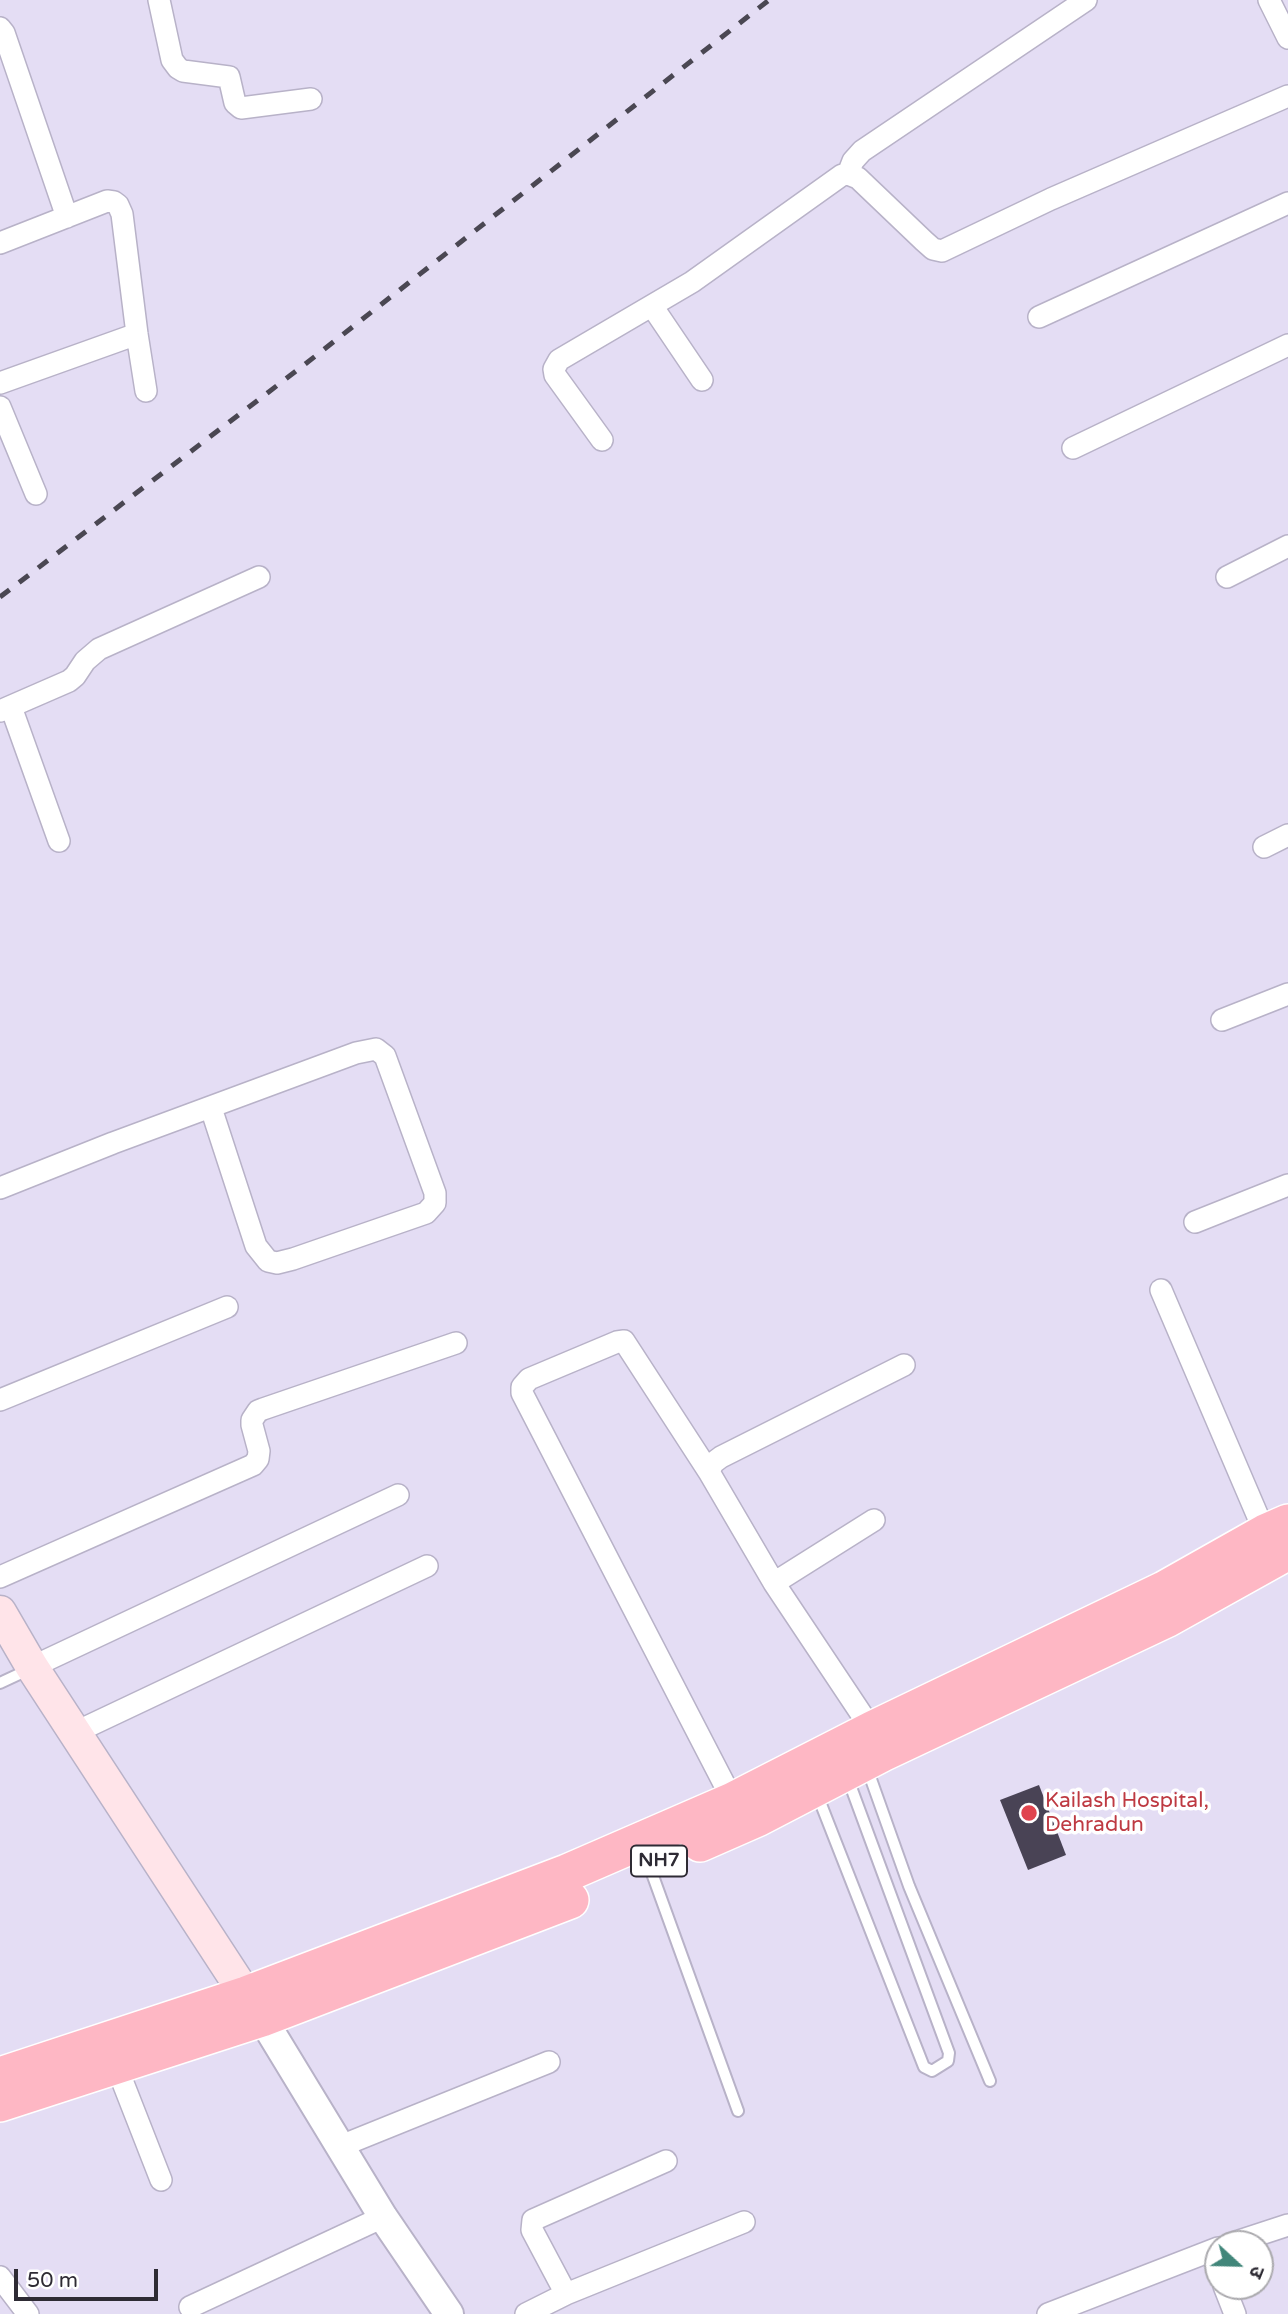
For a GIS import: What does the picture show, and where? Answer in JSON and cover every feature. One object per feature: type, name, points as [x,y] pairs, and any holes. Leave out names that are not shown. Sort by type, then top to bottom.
[{"type":"highway","name":"NH7","points":[[0,2076],[254,2006],[575,1898],[757,1818],[1164,1590],[1280,1536]]},
{"type":"highway","name":"NH7","points":[[0,2103],[116,2065],[733,1801],[856,1761]]},
{"type":"main road","points":[[0,1612],[32,1667],[254,2006]]},
{"type":"street","points":[[159,0],[172,60],[178,68],[229,77],[235,103],[241,108],[311,99]]},
{"type":"street","points":[[848,174],[853,161],[862,152],[1086,0]]},
{"type":"street","points":[[1269,0],[1288,38]]},
{"type":"street","points":[[0,28],[67,217]]},
{"type":"street","points":[[602,440],[555,375],[554,369],[559,360],[692,282],[842,175],[858,178],[933,248],[942,251],[1064,194],[1288,96]]},
{"type":"street","points":[[0,243],[107,201],[118,205],[122,214],[146,391]]},
{"type":"street","points":[[1039,317],[1288,202]]},
{"type":"street","points":[[652,306],[702,380]]},
{"type":"street","points":[[0,383],[137,334]]},
{"type":"street","points":[[1073,448],[1288,345]]},
{"type":"street","points":[[0,407],[36,494]]},
{"type":"street","points":[[1227,577],[1288,546]]},
{"type":"street","points":[[59,841],[6,709],[69,681],[85,660],[99,649],[260,577]]},
{"type":"street","points":[[1264,847],[1288,835]]},
{"type":"street","points":[[1222,1020],[1288,993]]},
{"type":"street","points":[[0,1188],[356,1053],[376,1049],[385,1056],[435,1193],[435,1203],[426,1213],[285,1262],[268,1261],[256,1246],[211,1108]]},
{"type":"street","points":[[1195,1222],[1288,1185]]},
{"type":"street","points":[[1161,1290],[1280,1536]]},
{"type":"street","points":[[0,1400],[228,1307]]},
{"type":"street","points":[[733,1801],[522,1393],[522,1387],[530,1379],[617,1342],[624,1341],[628,1345],[709,1472],[774,1583],[856,1761]]},
{"type":"street","points":[[0,1577],[253,1465],[258,1459],[259,1451],[251,1425],[258,1411],[456,1343]]},
{"type":"street","points":[[709,1472],[720,1457],[904,1365]]},
{"type":"street","points":[[32,1667],[398,1495]]},
{"type":"street","points":[[774,1583],[874,1520]]},
{"type":"street","points":[[76,1732],[427,1566]]},
{"type":"street","points":[[254,2006],[383,2217],[449,2314]]},
{"type":"street","points":[[341,2146],[549,2062]]},
{"type":"street","points":[[116,2065],[161,2180]]},
{"type":"street","points":[[565,2294],[532,2230],[533,2220],[666,2161]]},
{"type":"street","points":[[190,2307],[383,2217]]},
{"type":"street","points":[[526,2314],[565,2294],[744,2222]]},
{"type":"street","points":[[1048,2314],[1081,2308],[1204,2259]]},
{"type":"street","points":[[0,2277],[28,2314]]},
{"type":"lane","points":[[0,1683],[32,1667]]},
{"type":"lane","points":[[856,1761],[949,2053],[948,2061],[932,2071],[924,2067],[856,1761]]},
{"type":"lane","points":[[856,1761],[990,2081]]},
{"type":"lane","points":[[649,1865],[738,2111]]},
{"type":"building","points":[[1039,1785],[1066,1855],[1028,1870],[1000,1800]]},
{"type":"railway","points":[[0,597],[304,365],[769,0]]},
{"type":"place","name":"Kailash Hospital, Dehradun","points":[[1029,1813]]}]
